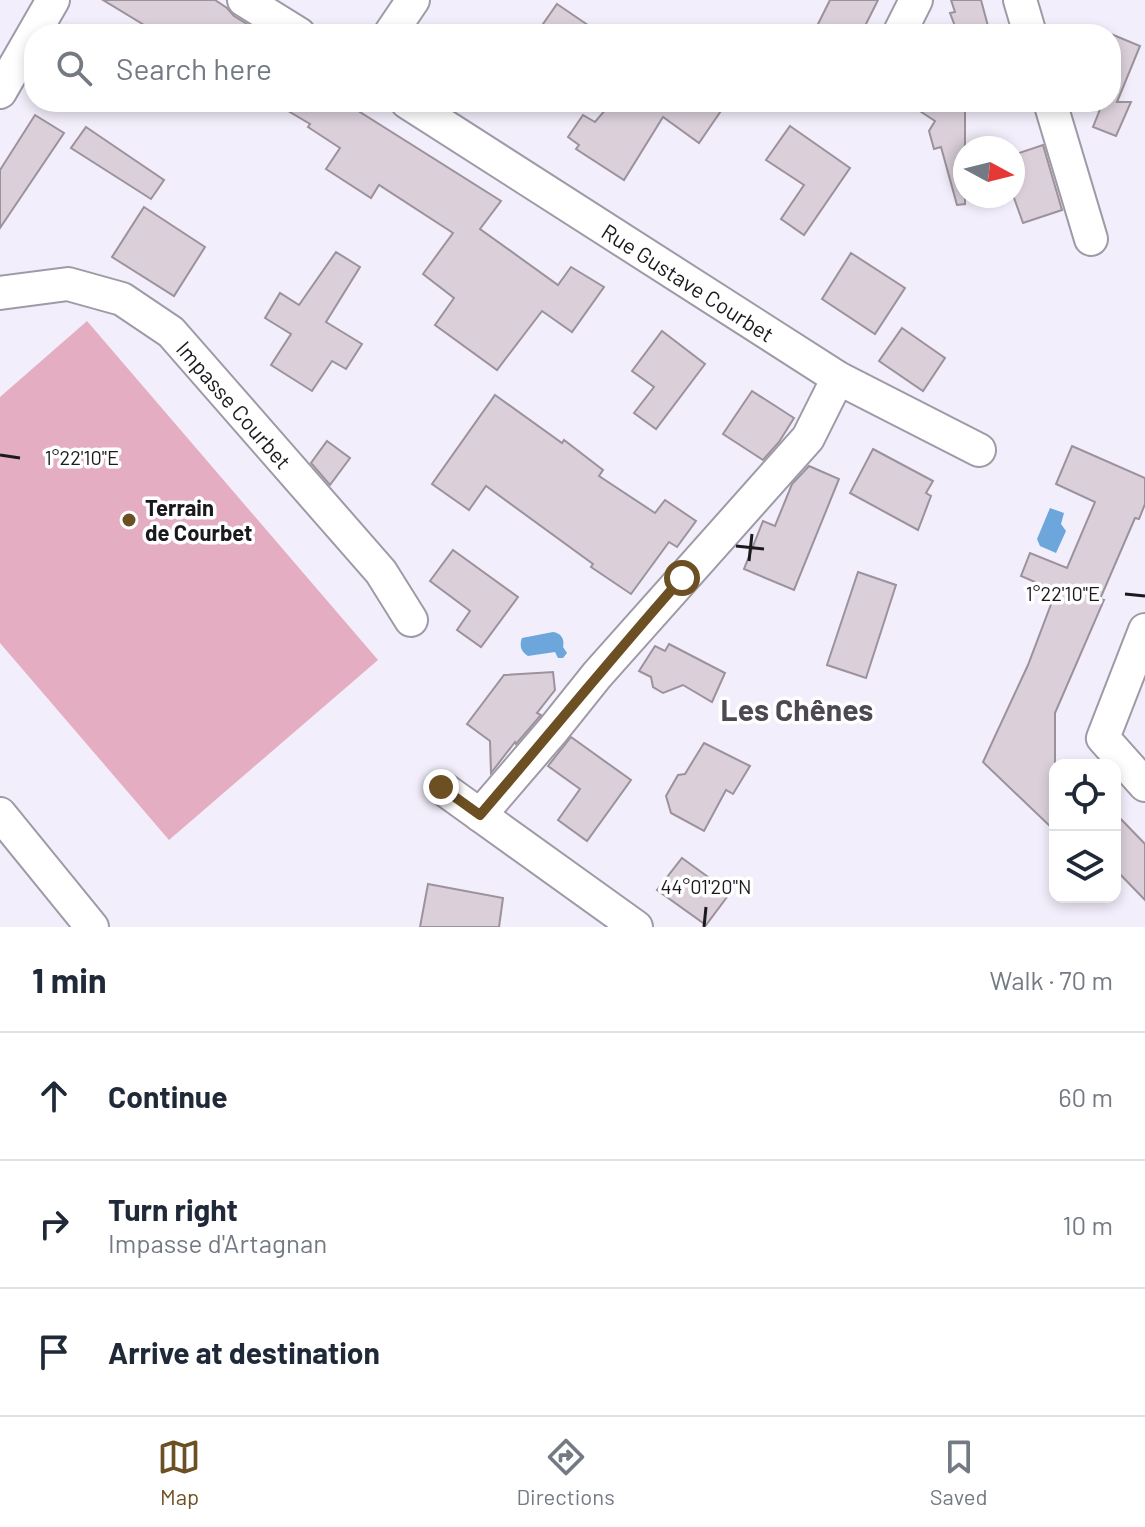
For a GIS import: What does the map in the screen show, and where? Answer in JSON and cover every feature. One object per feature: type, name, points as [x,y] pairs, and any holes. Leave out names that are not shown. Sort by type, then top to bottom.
[{"type":"street","points":[[39,24],[53,0]]},
{"type":"street","points":[[244,0],[283,24]]},
{"type":"street","points":[[397,24],[413,0]]},
{"type":"street","points":[[904,24],[916,0]]},
{"type":"street","points":[[1020,0],[1027,24]]},
{"type":"street","points":[[0,92],[24,50]]},
{"type":"street","name":"Rue Gustave Courbet","points":[[423,112],[838,378],[979,450]]},
{"type":"street","points":[[1053,112],[1091,239]]},
{"type":"street","name":"Impasse Courbet","points":[[0,293],[68,284],[122,299],[171,332],[381,572],[411,620]]},
{"type":"street","points":[[480,815],[607,664],[808,438],[838,378]]},
{"type":"street","points":[[1145,630],[1103,738],[1145,785]]},
{"type":"street","points":[[441,787],[636,927]]},
{"type":"street","points":[[0,814],[92,927]]},
{"type":"shaded area","name":"Terrain de Courbet","points":[[87,321],[378,660],[169,840],[0,643],[0,397]]},
{"type":"water","points":[[1050,508],[1064,513],[1061,524],[1066,531],[1056,553],[1040,546],[1037,539]]},
{"type":"water","points":[[553,632],[563,639],[567,653],[563,658],[558,658],[555,652],[528,656],[522,650],[522,638]]},
{"type":"building","points":[[103,0],[215,0],[247,24],[143,24]]},
{"type":"building","points":[[830,0],[878,0],[866,24],[818,24]]},
{"type":"building","points":[[951,0],[981,0],[987,24],[954,24],[950,13],[955,12]]},
{"type":"building","points":[[557,4],[586,24],[543,24]]},
{"type":"building","points":[[1121,38],[1140,46],[1121,92]]},
{"type":"building","points":[[1121,102],[1131,102],[1116,136],[1093,127],[1099,112],[1121,112]]},
{"type":"building","points":[[290,112],[360,112],[501,201],[480,229],[558,285],[571,267],[604,287],[572,332],[542,311],[497,370],[435,325],[454,298],[423,274],[453,233],[379,185],[371,198],[326,169],[340,148],[308,127],[310,124]]},
{"type":"building","points":[[604,112],[720,112],[699,143],[663,117],[624,180],[576,149],[579,145],[568,137],[583,115],[595,122]]},
{"type":"building","points":[[921,112],[965,112],[965,136],[953,136],[953,190],[941,147],[934,149],[929,131],[935,121]]},
{"type":"building","points":[[35,115],[64,133],[0,228],[0,170]]},
{"type":"building","points":[[790,126],[850,168],[804,235],[781,219],[804,185],[766,160]]},
{"type":"building","points":[[86,127],[164,180],[151,199],[71,148]]},
{"type":"building","points":[[1043,145],[1062,210],[1023,223],[1018,208],[1025,208],[1025,151]]},
{"type":"building","points":[[144,207],[205,247],[174,296],[112,257]]},
{"type":"building","points":[[336,252],[360,267],[326,322],[362,344],[346,369],[332,361],[312,391],[271,365],[291,334],[265,318],[280,293],[299,305]]},
{"type":"building","points":[[851,253],[905,288],[875,334],[822,299]]},
{"type":"building","points":[[902,328],[945,358],[923,391],[879,361]]},
{"type":"building","points":[[662,331],[705,364],[656,429],[634,413],[654,387],[632,371]]},
{"type":"building","points":[[752,391],[794,418],[763,460],[723,434]]},
{"type":"building","points":[[495,395],[562,443],[564,440],[603,470],[599,476],[655,513],[665,500],[696,521],[677,547],[669,542],[631,594],[486,486],[469,510],[432,484]]},
{"type":"building","points":[[327,441],[350,458],[330,485],[311,463]]},
{"type":"building","points":[[1072,446],[1145,478],[1145,504],[1139,519],[1135,518],[1100,599],[1104,600],[1055,713],[1055,759],[1049,759],[1049,825],[983,762],[1028,665],[1056,591],[1021,576],[1030,553],[1067,568],[1095,502],[1056,484]]},
{"type":"building","points":[[873,449],[933,481],[926,493],[931,496],[918,530],[850,493]]},
{"type":"building","points":[[809,466],[839,479],[794,590],[744,569],[763,521],[775,526],[792,484]]},
{"type":"building","points":[[453,550],[518,597],[481,647],[457,630],[470,611],[430,581]]},
{"type":"building","points":[[858,572],[896,585],[866,678],[827,665]]},
{"type":"building","points":[[669,644],[725,673],[712,702],[683,685],[663,693],[653,687],[651,677],[639,671],[655,646],[665,651]]},
{"type":"building","points":[[553,672],[555,690],[537,713],[541,715],[491,773],[490,741],[467,724],[504,675]]},
{"type":"building","points":[[571,737],[631,780],[587,841],[558,820],[580,789],[548,766]]},
{"type":"building","points":[[704,743],[750,766],[733,794],[726,790],[704,831],[671,813],[666,796],[678,775],[685,774]]},
{"type":"building","points":[[1121,819],[1145,844],[1145,900],[1121,875]]},
{"type":"building","points":[[682,858],[730,893],[706,925],[657,890]]},
{"type":"building","points":[[428,884],[503,898],[499,927],[420,927]]},
{"type":"place","name":"Terrain de Courbet","points":[[129,520]]},
{"type":"district","name":"Les Chênes","points":[[797,709]]},
{"type":"route","points":[[441,787],[480,815],[682,578]]}]
